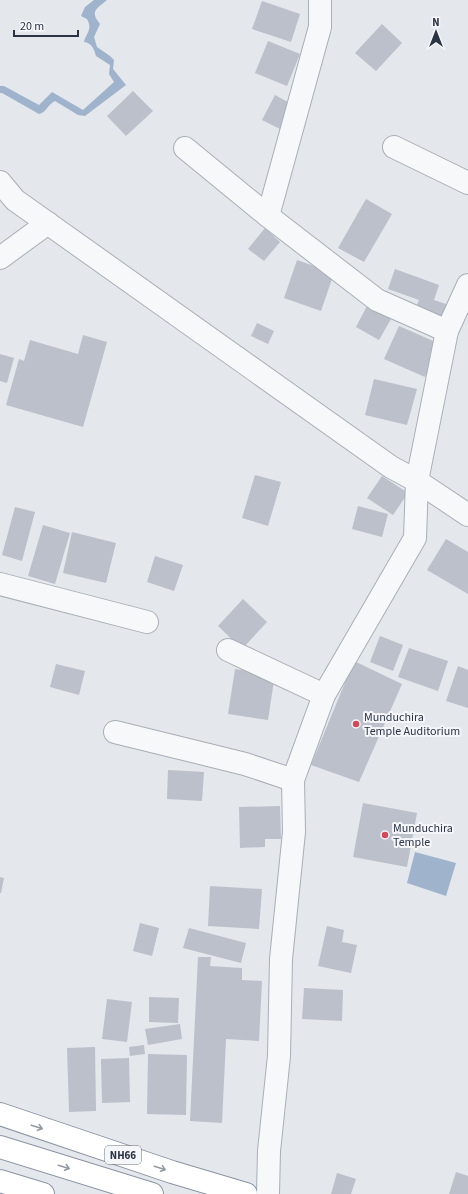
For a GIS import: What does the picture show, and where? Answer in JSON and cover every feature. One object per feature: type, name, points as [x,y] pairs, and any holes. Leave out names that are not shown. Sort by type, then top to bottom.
[{"type":"highway","name":"NH66","points":[[0,1114],[172,1172],[246,1194]]},
{"type":"highway","points":[[0,1147],[152,1194]]},
{"type":"highway","points":[[0,1181],[43,1194]]},
{"type":"street","points":[[268,216],[320,27],[320,0]]},
{"type":"street","points":[[394,147],[468,183]]},
{"type":"street","points":[[185,148],[268,216],[377,300],[447,331]]},
{"type":"street","points":[[0,182],[14,200],[391,467],[417,481],[468,516]]},
{"type":"street","points":[[0,258],[48,223]]},
{"type":"street","points":[[268,1194],[269,1151],[279,1056],[281,959],[294,832],[293,780],[324,695],[415,538],[417,481],[447,331],[468,285]]},
{"type":"street","points":[[0,584],[147,622]]},
{"type":"street","points":[[228,650],[324,695]]},
{"type":"street","points":[[115,732],[245,764],[293,780]]},
{"type":"water","points":[[94,0],[107,0],[95,11],[96,17],[100,24],[94,37],[97,47],[114,60],[113,69],[126,85],[85,116],[78,115],[55,101],[39,114],[0,93],[0,86],[4,86],[39,105],[52,92],[83,110],[114,82],[109,74],[110,65],[96,56],[91,45],[84,42],[89,29],[89,23],[87,19],[81,16],[85,7]]},
{"type":"water","points":[[415,852],[456,863],[446,896],[407,883]]},
{"type":"building","points":[[262,1],[300,14],[291,42],[252,29]]},
{"type":"building","points":[[382,24],[402,43],[376,71],[355,53]]},
{"type":"building","points":[[268,41],[300,54],[287,86],[255,73]]},
{"type":"building","points":[[133,91],[153,111],[126,136],[107,116]]},
{"type":"building","points":[[275,95],[295,106],[282,130],[262,120]]},
{"type":"building","points":[[366,199],[392,214],[364,262],[338,248]]},
{"type":"building","points":[[265,228],[280,242],[264,261],[248,249]]},
{"type":"building","points":[[297,260],[334,273],[321,311],[284,298]]},
{"type":"building","points":[[395,269],[439,285],[434,300],[449,305],[443,322],[414,312],[419,300],[388,289]]},
{"type":"building","points":[[367,306],[391,319],[379,340],[356,327]]},
{"type":"building","points":[[257,323],[274,331],[268,344],[251,336]]},
{"type":"building","points":[[399,326],[440,344],[425,377],[384,359]]},
{"type":"building","points":[[83,335],[107,342],[83,427],[6,405],[19,359],[24,361],[30,340],[78,354]]},
{"type":"building","points":[[0,354],[14,358],[7,383],[0,381]]},
{"type":"building","points":[[374,379],[417,389],[407,425],[365,415]]},
{"type":"building","points":[[255,475],[281,482],[268,526],[242,518]]},
{"type":"building","points":[[382,476],[408,493],[393,515],[367,498]]},
{"type":"building","points":[[358,506],[388,514],[382,537],[352,529]]},
{"type":"building","points":[[15,507],[35,512],[22,561],[2,555]]},
{"type":"building","points":[[43,525],[70,533],[55,584],[28,576]]},
{"type":"building","points":[[72,532],[116,543],[106,583],[63,573]]},
{"type":"building","points":[[446,539],[468,552],[468,594],[427,570]]},
{"type":"building","points":[[155,556],[183,565],[174,591],[147,582]]},
{"type":"building","points":[[243,599],[267,622],[242,649],[218,626]]},
{"type":"building","points":[[380,636],[403,645],[393,671],[370,662]]},
{"type":"building","points":[[409,648],[448,661],[438,691],[398,677]]},
{"type":"building","name":"Munduchira Temple Auditorium","points":[[354,661],[402,684],[359,782],[311,765]]},
{"type":"building","points":[[56,664],[85,671],[79,695],[50,687]]},
{"type":"building","points":[[458,666],[468,670],[468,708],[446,701]]},
{"type":"building","points":[[235,669],[275,674],[268,720],[228,714]]},
{"type":"building","points":[[168,770],[204,772],[202,801],[167,799]]},
{"type":"building","name":"Munduchira Temple","points":[[363,803],[417,813],[407,867],[353,857]]},
{"type":"building","points":[[280,806],[281,839],[265,839],[265,847],[240,848],[239,807]]},
{"type":"building","points":[[0,877],[4,878],[1,893],[0,893]]},
{"type":"building","points":[[210,886],[262,889],[259,929],[208,926]]},
{"type":"building","points":[[140,923],[159,928],[152,956],[133,951]]},
{"type":"building","points":[[327,926],[344,930],[342,942],[357,945],[351,973],[318,966]]},
{"type":"building","points":[[189,928],[246,943],[241,963],[183,948]]},
{"type":"building","points":[[198,957],[211,957],[210,966],[242,968],[242,980],[262,981],[259,1041],[226,1039],[222,1123],[190,1121]]},
{"type":"building","points":[[304,988],[343,990],[342,1021],[302,1019]]},
{"type":"building","points":[[149,997],[179,998],[178,1023],[149,1022]]},
{"type":"building","points":[[107,999],[132,1002],[127,1042],[102,1039]]},
{"type":"building","points":[[180,1024],[182,1039],[148,1045],[145,1029]]},
{"type":"building","points":[[144,1045],[145,1054],[130,1056],[129,1047]]},
{"type":"building","points":[[95,1047],[96,1111],[69,1112],[67,1048]]},
{"type":"building","points":[[148,1054],[187,1055],[186,1115],[147,1114]]},
{"type":"building","points":[[129,1058],[130,1102],[102,1103],[101,1059]]},
{"type":"building","points":[[456,1172],[468,1176],[468,1194],[449,1194]]},
{"type":"building","points":[[337,1173],[356,1179],[351,1194],[331,1194]]},
{"type":"place","name":"Munduchira Temple Auditorium","points":[[356,724]]},
{"type":"place","name":"Munduchira Temple","points":[[385,835]]}]
